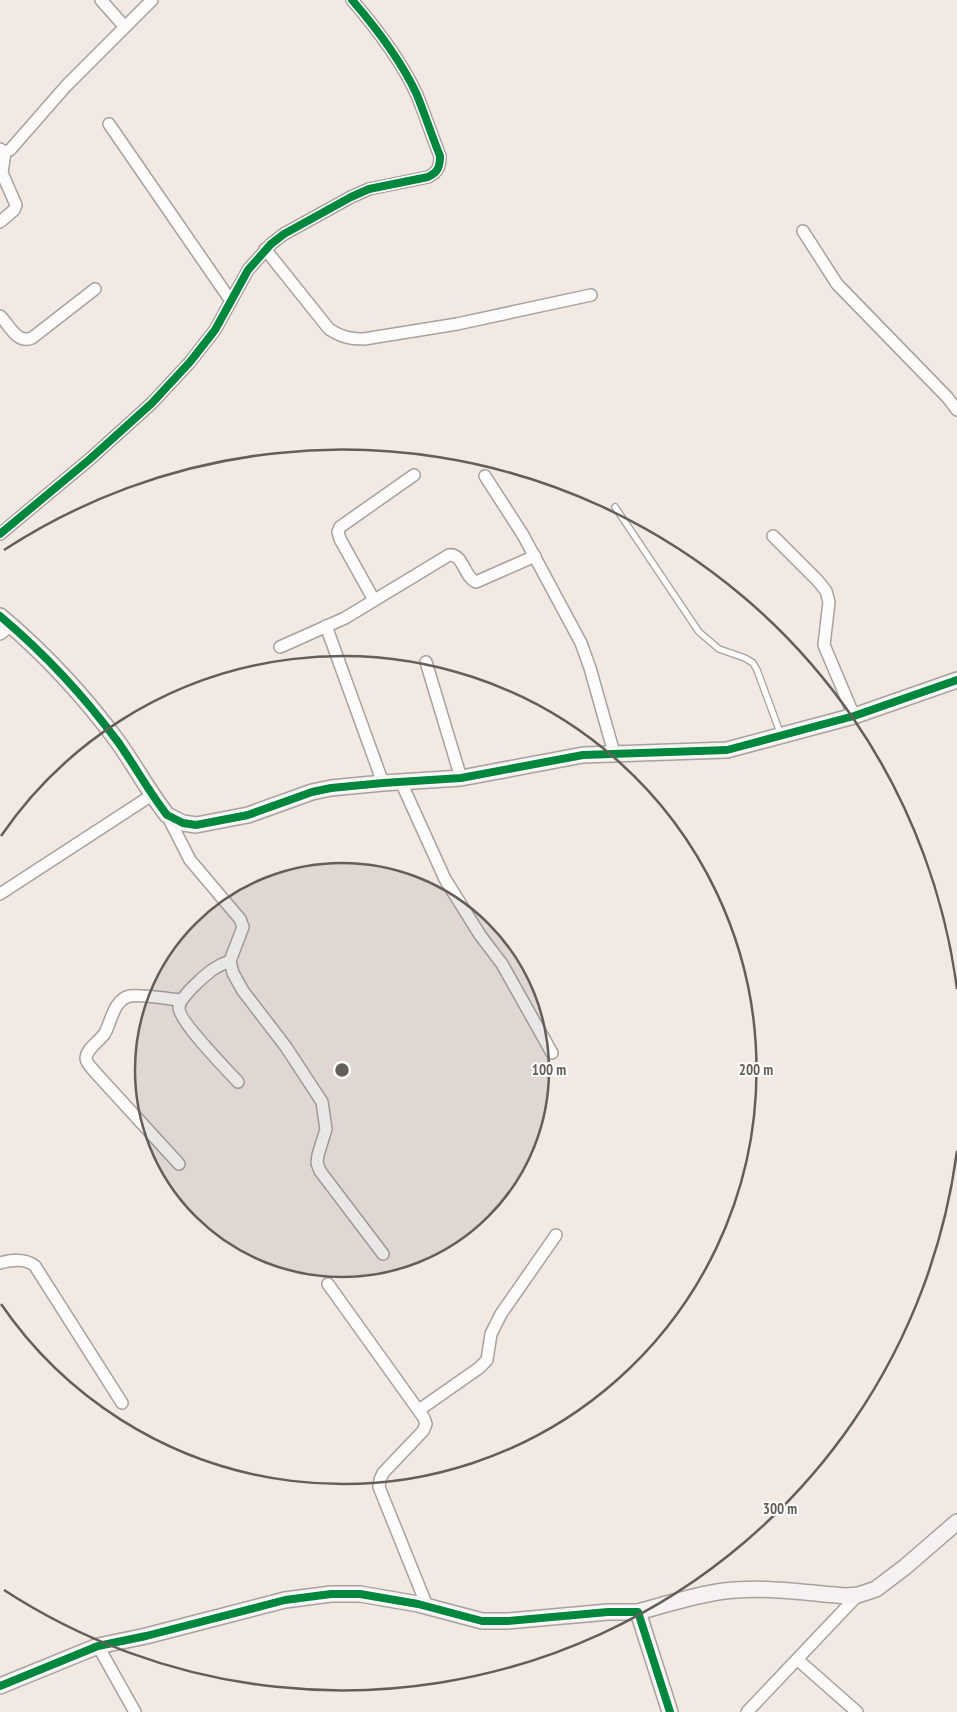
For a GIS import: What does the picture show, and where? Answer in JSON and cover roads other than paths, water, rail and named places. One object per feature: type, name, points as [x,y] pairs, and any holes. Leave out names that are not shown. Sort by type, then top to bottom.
[{"type":"street","points":[[101,0],[125,27]]},
{"type":"street","points":[[0,222],[14,210],[16,205],[2,173],[2,151],[10,150],[14,146],[66,86],[152,0]]},
{"type":"street","points":[[0,534],[90,460],[152,403],[190,362],[215,330],[248,270],[265,250],[284,234],[369,189],[428,177],[436,173],[440,166],[440,156],[416,94],[401,65],[384,40],[352,0]]},
{"type":"street","points":[[109,124],[231,300]]},
{"type":"street","points":[[803,231],[837,284],[947,397],[957,410]]},
{"type":"street","points":[[265,250],[329,329],[338,335],[348,338],[364,340],[457,324],[591,295]]},
{"type":"street","points":[[0,316],[13,332],[20,338],[27,340],[95,289]]},
{"type":"street","points":[[374,600],[338,532],[340,527],[414,475]]},
{"type":"street","points":[[485,476],[523,535],[581,643],[614,753]]},
{"type":"street","points":[[773,536],[826,591],[829,602],[824,645],[854,716]]},
{"type":"street","points":[[280,647],[345,618],[448,555],[453,554],[458,557],[467,575],[476,582],[535,556]]},
{"type":"street","points":[[4,625],[57,669],[106,727],[167,815],[190,860],[240,919],[243,927],[230,961],[233,973],[244,991],[286,1047],[322,1102],[326,1129],[318,1155],[317,1163],[320,1171],[383,1254]]},
{"type":"street","points":[[326,626],[383,783]]},
{"type":"street","points":[[426,662],[461,778]]},
{"type":"street","points":[[167,815],[183,823],[196,825],[248,815],[312,792],[383,783],[461,778],[583,755],[727,750],[854,716],[957,680]]},
{"type":"street","points":[[401,782],[445,879],[480,936],[502,964],[552,1053]]},
{"type":"street","points":[[0,894],[152,795]]},
{"type":"street","points":[[230,961],[213,969],[181,1000],[178,1008],[180,1015],[238,1082]]},
{"type":"street","points":[[179,1164],[86,1062],[86,1057],[89,1050],[105,1033],[114,1013],[124,999],[134,996],[181,1000]]},
{"type":"street","points":[[419,1410],[479,1368],[487,1360],[491,1334],[501,1314],[556,1235]]},
{"type":"street","points":[[0,1264],[22,1260],[30,1262],[35,1266],[122,1403]]},
{"type":"street","points":[[328,1284],[419,1410],[426,1424],[424,1431],[383,1473],[379,1487],[427,1606]]},
{"type":"street","points":[[747,1712],[867,1592],[899,1572],[957,1522]]},
{"type":"street","points":[[0,1686],[98,1646],[146,1636],[285,1600],[332,1594],[360,1594],[427,1606],[482,1621],[507,1621],[608,1612],[638,1612],[694,1596],[726,1591],[765,1590],[847,1596],[867,1592]]},
{"type":"street","points":[[638,1612],[670,1712]]},
{"type":"street","points":[[98,1646],[134,1712]]},
{"type":"street","points":[[798,1660],[857,1712]]},
{"type":"lane","points":[[615,507],[698,632],[719,649],[745,658],[753,663],[781,735]]}]
